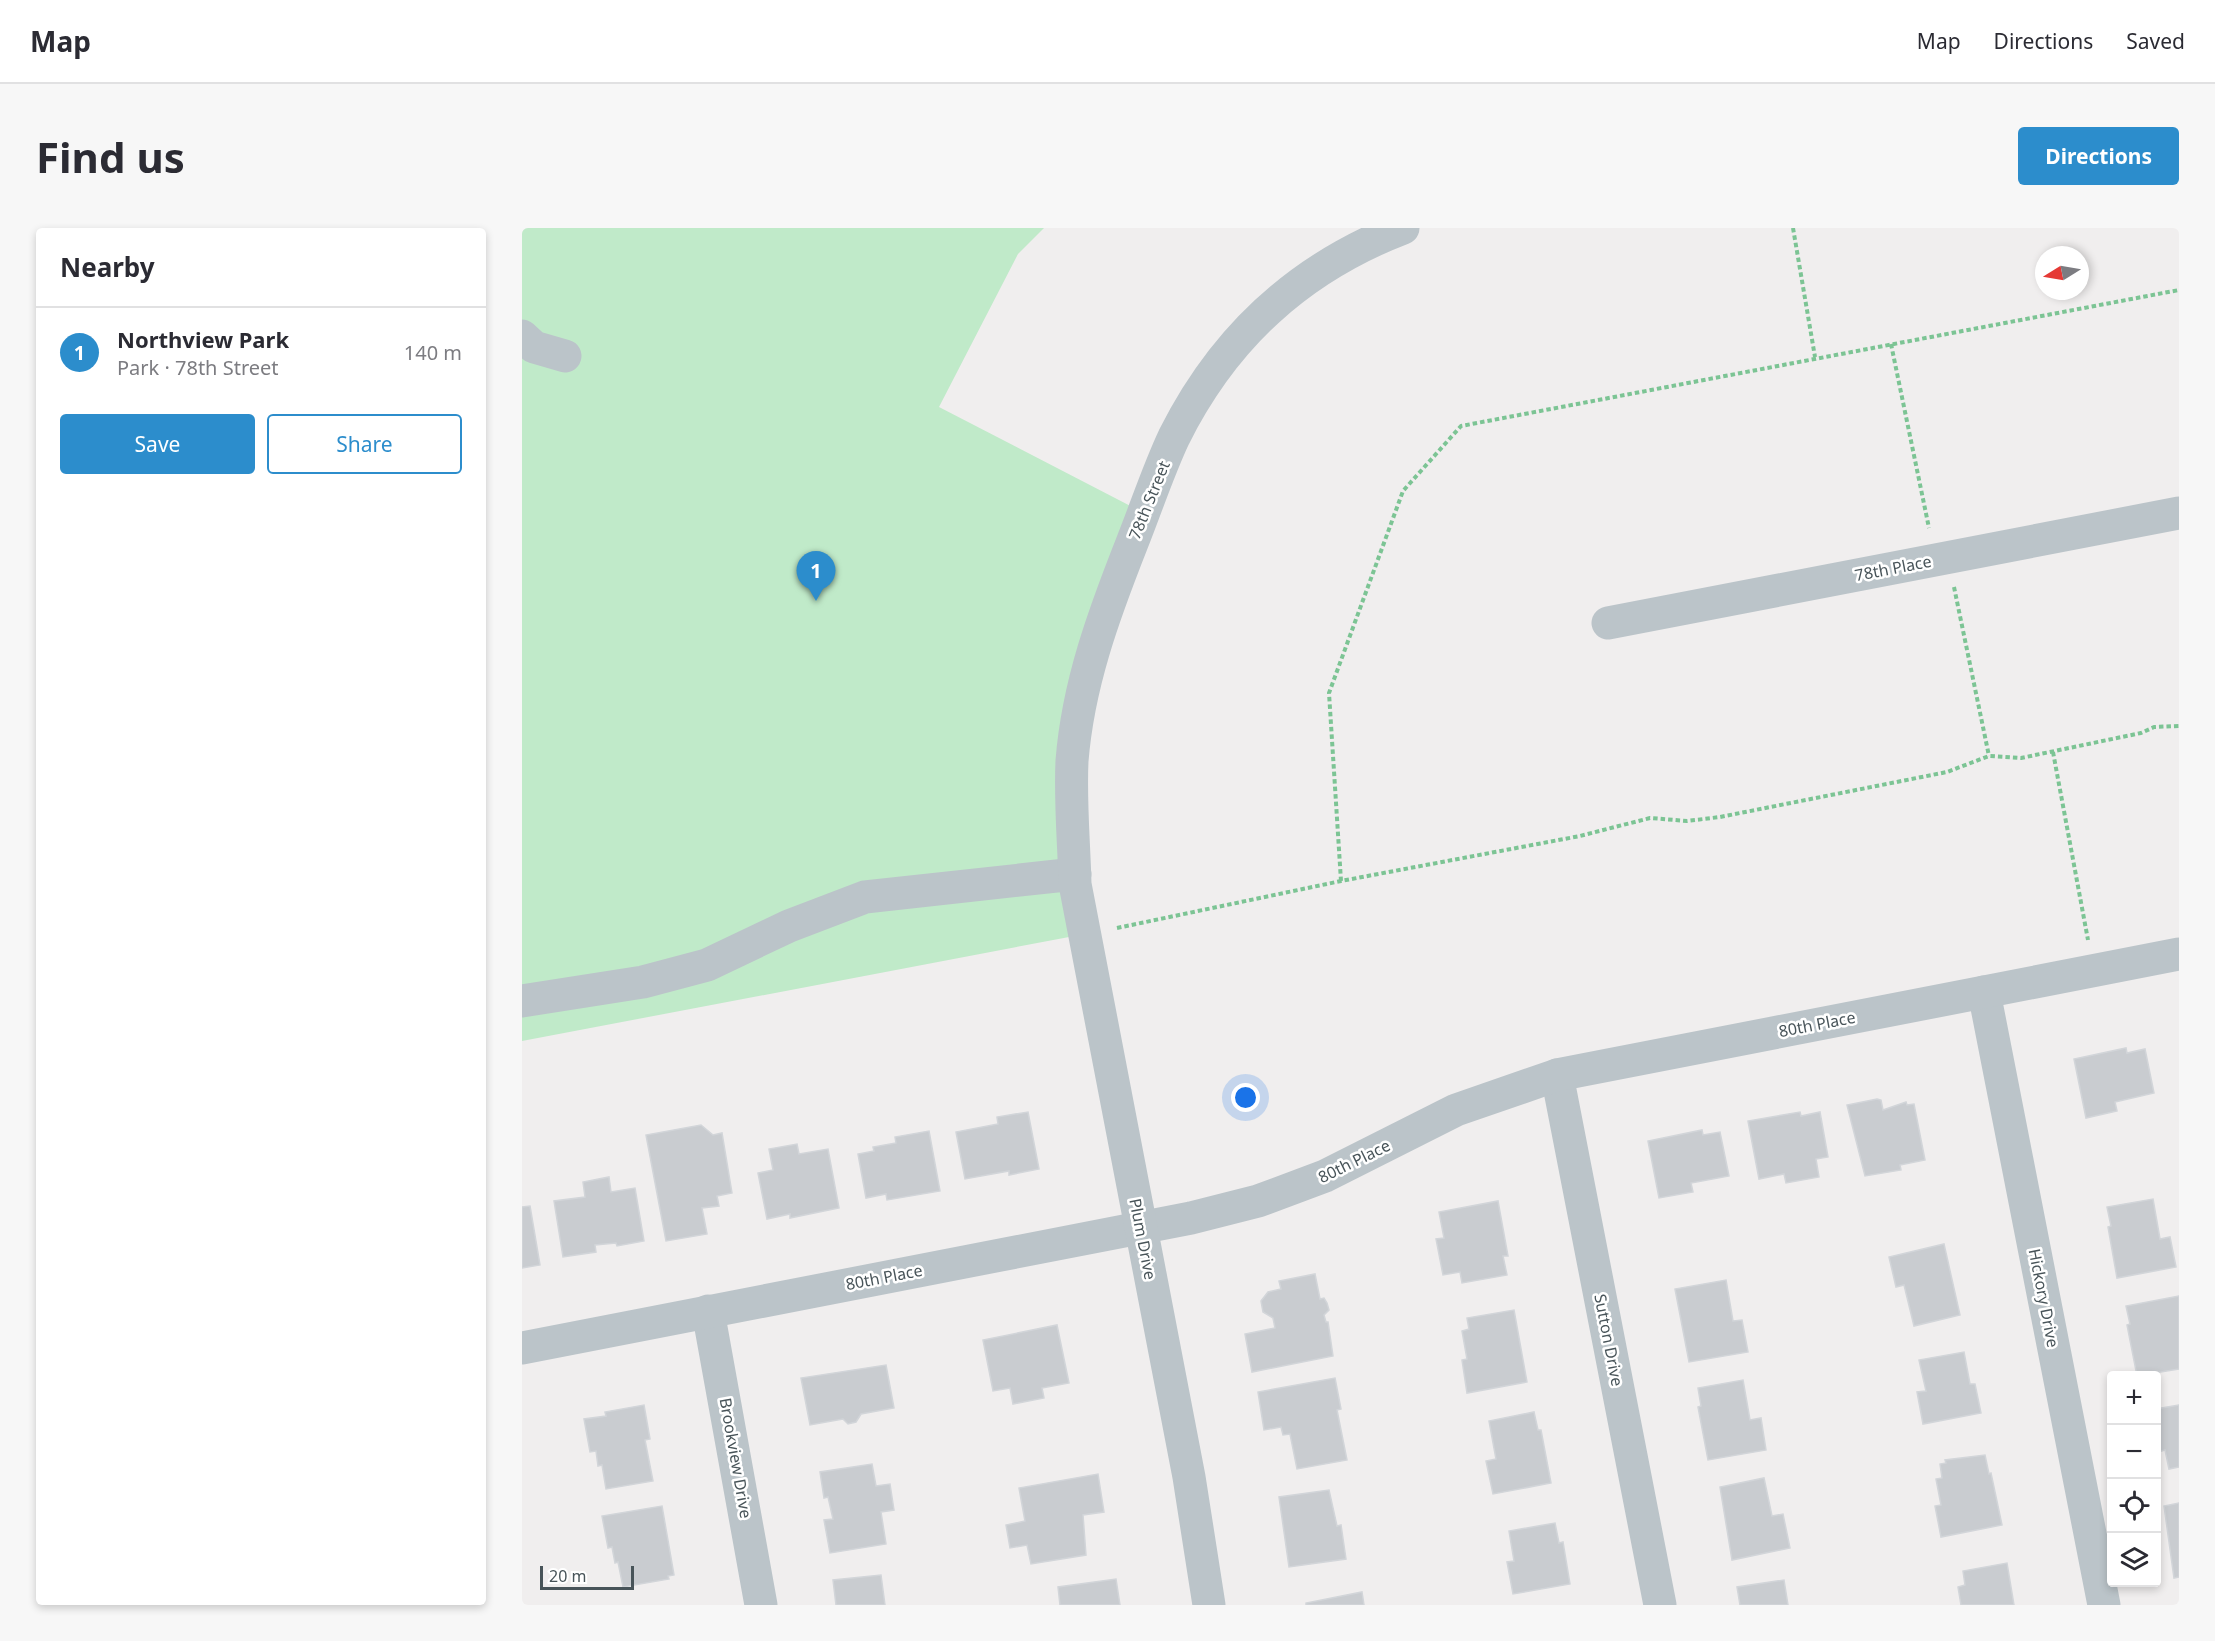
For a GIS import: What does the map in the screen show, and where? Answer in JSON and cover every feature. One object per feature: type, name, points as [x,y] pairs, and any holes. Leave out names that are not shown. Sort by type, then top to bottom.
[{"type":"street","name":"78th Street","points":[[1075,874],[1071,822],[1072,760],[1083,690],[1095,640],[1174,437],[1215,367],[1269,307],[1300,281],[1371,241],[1403,228]]},
{"type":"street","points":[[522,336],[534,348],[565,356]]},
{"type":"street","name":"78th Place","points":[[1608,622],[2179,513]]},
{"type":"street","name":"Plum Drive","points":[[1075,874],[1189,1477],[1209,1605]]},
{"type":"street","points":[[522,1001],[643,982],[707,965],[789,926],[865,897],[1075,874]]},
{"type":"street","name":"80th Place","points":[[522,1348],[1141,1228],[1258,1201],[1325,1176],[1456,1110],[1557,1075],[2179,954]]},
{"type":"street","name":"Hickory Drive","points":[[1984,992],[2104,1605]]},
{"type":"street","name":"Sutton Drive","points":[[1557,1075],[1660,1605]]},
{"type":"street","name":"Brookview Drive","points":[[708,1311],[761,1605]]},
{"type":"path","points":[[1793,228],[1815,357]]},
{"type":"path","points":[[1341,881],[1329,693],[1403,490],[1461,426],[1815,357],[2179,290]]},
{"type":"path","points":[[1891,344],[1989,756]]},
{"type":"path","points":[[1085,934],[1341,881],[1580,836],[1650,818],[1687,821],[1767,808],[1947,772],[1989,756],[2021,758],[2141,733],[2154,727],[2179,726]]},
{"type":"path","points":[[2053,752],[2094,971]]},
{"type":"green space","points":[[522,228],[1044,228],[1018,254],[939,407],[1144,513],[1081,700],[1085,934],[522,1041]]},
{"type":"building","points":[[2126,1048],[2127,1053],[2145,1049],[2154,1093],[2115,1102],[2117,1111],[2086,1118],[2074,1059]]},
{"type":"building","points":[[1881,1100],[1883,1110],[1906,1102],[1907,1105],[1914,1104],[1925,1160],[1900,1165],[1901,1170],[1865,1176],[1847,1105]]},
{"type":"building","points":[[1028,1112],[1039,1169],[1009,1175],[1009,1171],[965,1179],[956,1132],[998,1124],[997,1117]]},
{"type":"building","points":[[1800,1112],[1801,1116],[1820,1112],[1828,1157],[1816,1159],[1819,1177],[1786,1183],[1784,1174],[1759,1179],[1748,1121]]},
{"type":"building","points":[[701,1125],[713,1135],[722,1133],[732,1193],[717,1196],[719,1206],[702,1208],[707,1234],[666,1241],[646,1135]]},
{"type":"building","points":[[1702,1130],[1703,1135],[1720,1132],[1729,1176],[1691,1183],[1693,1192],[1659,1198],[1648,1141]]},
{"type":"building","points":[[929,1131],[940,1191],[887,1200],[886,1194],[866,1198],[858,1154],[874,1151],[873,1147],[896,1143],[895,1137]]},
{"type":"building","points":[[797,1144],[799,1154],[828,1149],[839,1208],[790,1218],[790,1214],[767,1219],[758,1173],[773,1170],[769,1149]]},
{"type":"building","points":[[609,1177],[611,1192],[635,1188],[644,1241],[617,1246],[616,1243],[595,1245],[596,1252],[563,1257],[554,1201],[585,1197],[583,1182]]},
{"type":"building","points":[[2153,1199],[2160,1239],[2170,1237],[2176,1267],[2117,1278],[2107,1207]]},
{"type":"building","points":[[1498,1201],[1508,1256],[1503,1256],[1507,1275],[1462,1283],[1460,1272],[1443,1275],[1436,1239],[1444,1238],[1439,1212]]},
{"type":"building","points":[[530,1206],[540,1265],[522,1268],[522,1207]]},
{"type":"building","points":[[1944,1244],[1960,1315],[1914,1326],[1904,1285],[1896,1287],[1889,1257]]},
{"type":"building","points":[[1315,1274],[1320,1299],[1324,1298],[1329,1310],[1324,1315],[1328,1322],[1333,1356],[1252,1372],[1245,1334],[1275,1328],[1273,1318],[1263,1312],[1261,1301],[1268,1292],[1281,1289],[1279,1281]]},
{"type":"building","points":[[1726,1280],[1733,1321],[1742,1320],[1748,1352],[1689,1362],[1675,1289]]},
{"type":"building","points":[[2179,1296],[2179,1369],[2161,1372],[2136,1371],[2127,1325],[2130,1324],[2126,1306]]},
{"type":"building","points":[[1514,1310],[1527,1382],[1467,1393],[1462,1360],[1467,1359],[1462,1331],[1469,1329],[1467,1318]]},
{"type":"building","points":[[1057,1325],[1069,1383],[1042,1388],[1044,1398],[1013,1404],[1010,1388],[993,1391],[983,1340]]},
{"type":"building","points":[[1964,1352],[1970,1384],[1975,1384],[1981,1413],[1923,1424],[1917,1392],[1926,1391],[1919,1360]]},
{"type":"building","points":[[886,1365],[894,1408],[861,1414],[856,1422],[848,1424],[843,1419],[810,1425],[801,1378]]},
{"type":"building","points":[[1335,1378],[1341,1409],[1337,1410],[1347,1460],[1297,1469],[1290,1434],[1283,1435],[1281,1427],[1264,1430],[1258,1392]]},
{"type":"building","points":[[1743,1380],[1750,1420],[1761,1418],[1766,1450],[1708,1460],[1698,1407],[1701,1406],[1698,1388]]},
{"type":"building","points":[[644,1405],[650,1439],[645,1440],[653,1481],[606,1489],[602,1465],[598,1466],[596,1451],[590,1452],[584,1419],[606,1416],[605,1412]]},
{"type":"building","points":[[2179,1405],[2179,1467],[2169,1469],[2165,1450],[2161,1451],[2161,1408]]},
{"type":"building","points":[[1534,1412],[1538,1430],[1541,1430],[1551,1483],[1493,1494],[1486,1461],[1496,1459],[1489,1421]]},
{"type":"building","points":[[1985,1455],[2002,1525],[1941,1537],[1935,1506],[1941,1505],[1936,1479],[1942,1478],[1940,1464],[1946,1463],[1945,1460]]},
{"type":"building","points":[[872,1464],[876,1486],[890,1484],[894,1510],[881,1512],[886,1544],[830,1553],[824,1520],[833,1519],[828,1497],[824,1498],[820,1472]]},
{"type":"building","points":[[1098,1474],[1104,1512],[1083,1515],[1086,1555],[1031,1564],[1027,1545],[1010,1548],[1006,1525],[1025,1521],[1019,1488]]},
{"type":"building","points":[[1764,1478],[1772,1516],[1783,1514],[1790,1548],[1732,1560],[1720,1487]]},
{"type":"building","points":[[1329,1490],[1337,1526],[1341,1525],[1346,1559],[1289,1567],[1279,1497]]},
{"type":"building","points":[[2179,1503],[2179,1577],[2174,1578],[2164,1506]]},
{"type":"building","points":[[662,1506],[674,1575],[668,1576],[669,1579],[623,1587],[618,1562],[615,1563],[612,1547],[608,1548],[602,1516]]},
{"type":"building","points":[[1555,1523],[1559,1543],[1563,1542],[1570,1584],[1513,1594],[1507,1562],[1514,1561],[1509,1531]]},
{"type":"building","points":[[2007,1563],[2014,1605],[1961,1605],[1958,1587],[1965,1585],[1963,1571]]},
{"type":"building","points":[[881,1575],[885,1605],[836,1605],[833,1580]]},
{"type":"building","points":[[1116,1579],[1120,1605],[1060,1605],[1058,1587]]},
{"type":"building","points":[[1784,1580],[1788,1605],[1740,1605],[1737,1587]]},
{"type":"building","points":[[1362,1592],[1364,1605],[1306,1605],[1306,1603]]},
{"type":"place","name":"Northview Park","points":[[816,601]]}]
